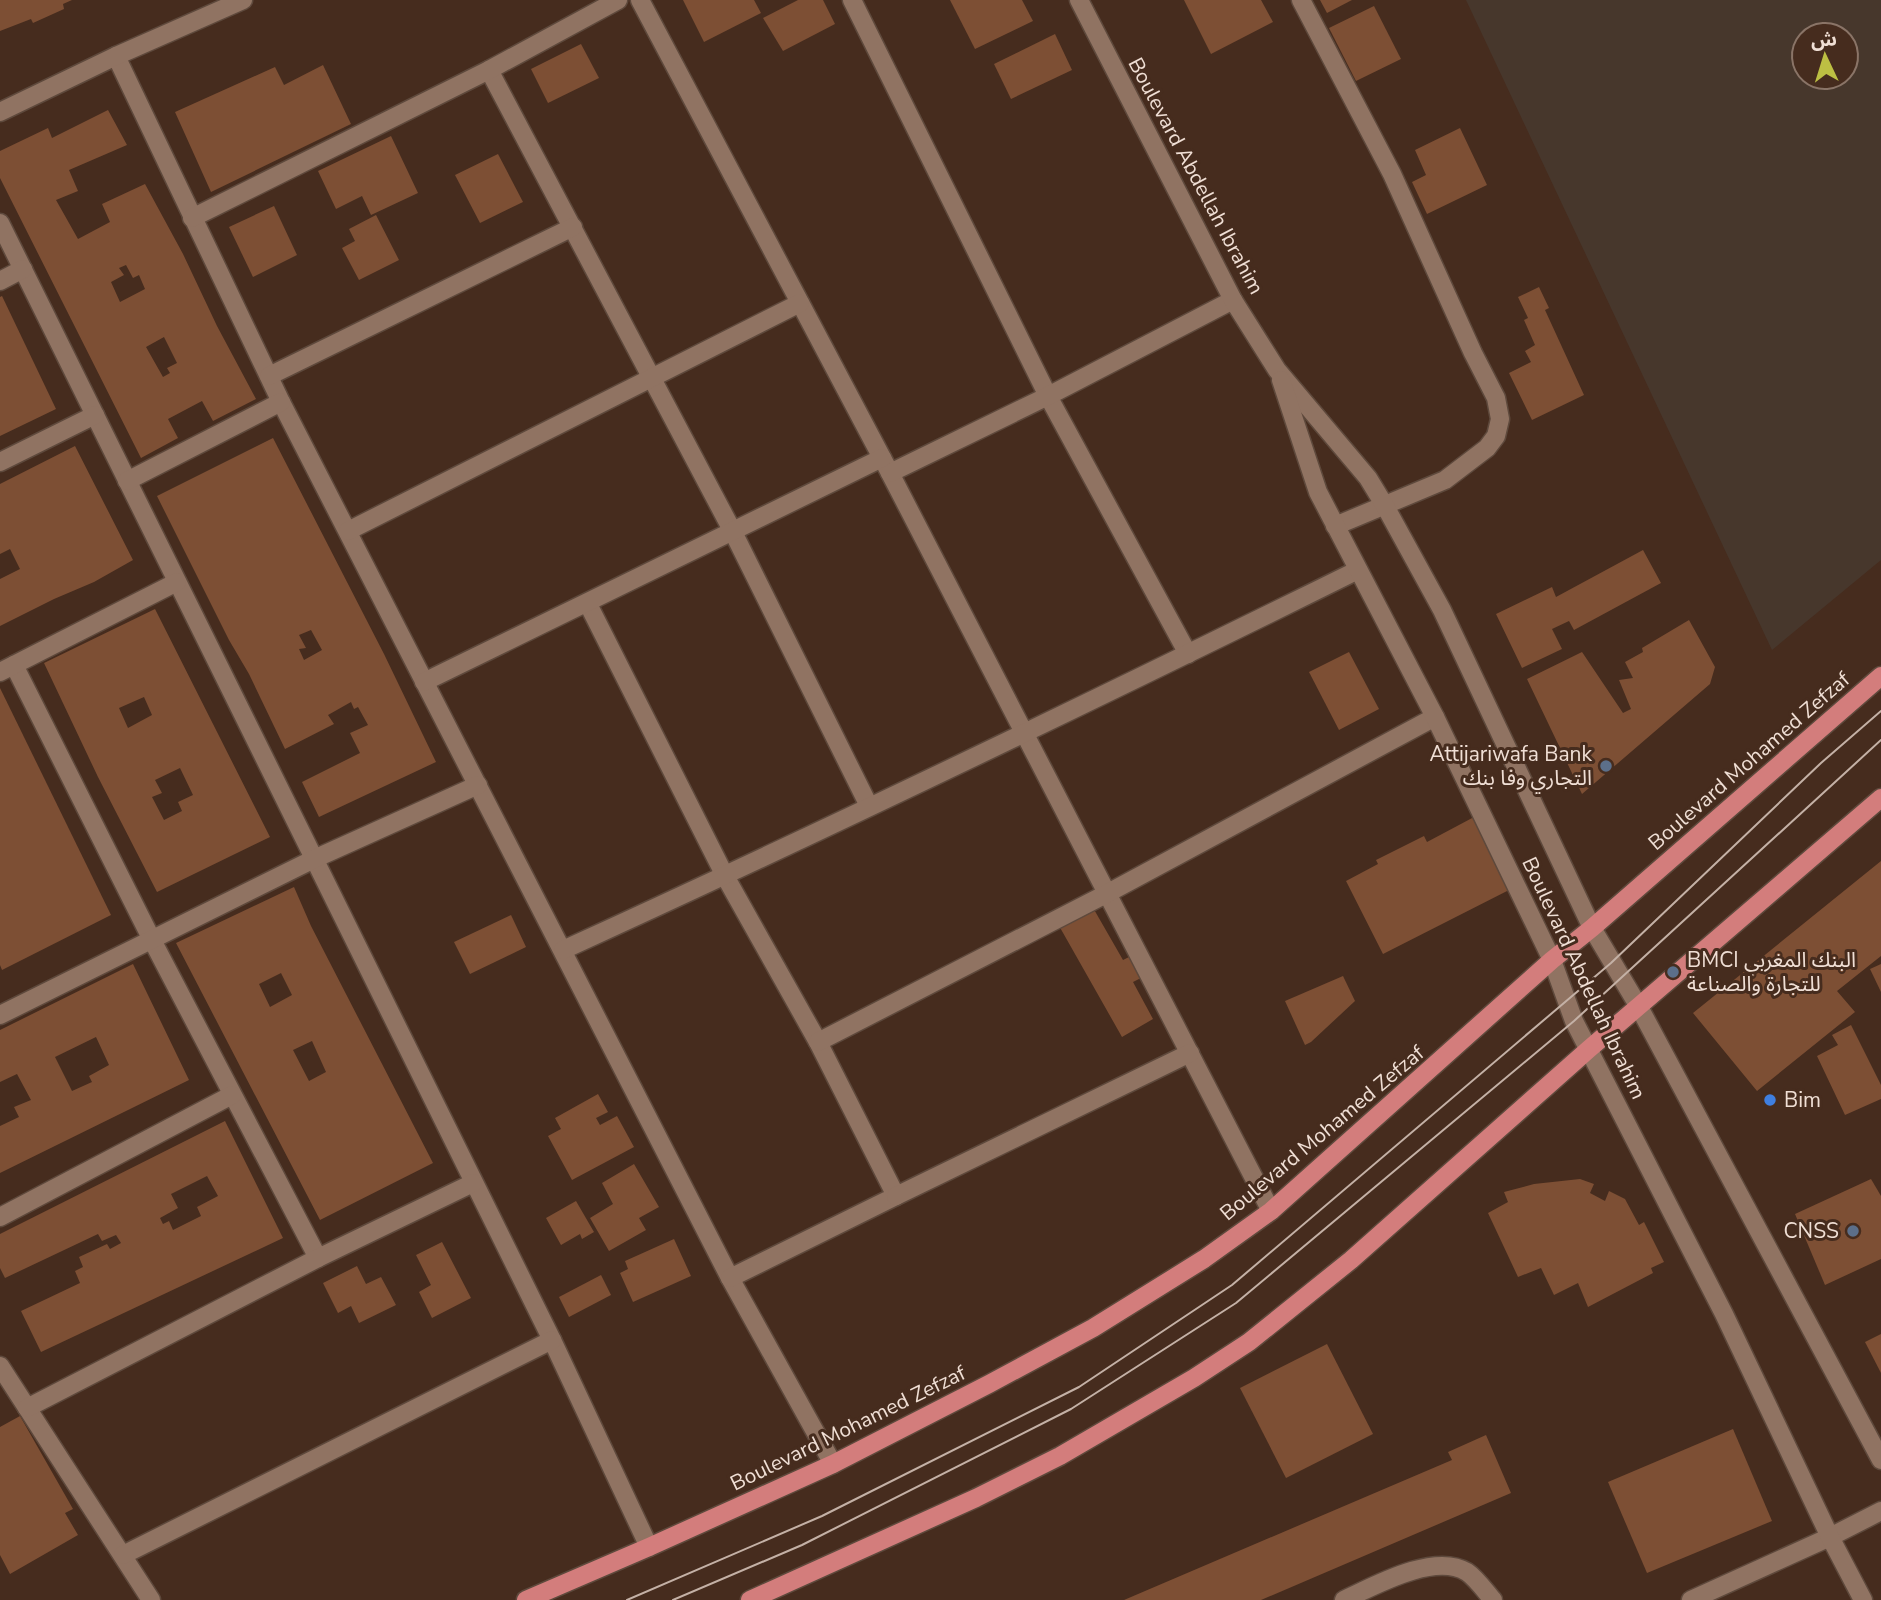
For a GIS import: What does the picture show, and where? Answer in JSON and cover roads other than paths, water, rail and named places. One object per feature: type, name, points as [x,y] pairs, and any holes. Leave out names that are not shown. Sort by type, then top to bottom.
[{"type":"main road","name":"Boulevard Mohamed Zefzaf","points":[[526,1600],[649,1548],[833,1464],[1093,1328],[1204,1259],[1271,1211],[1552,960],[1881,676]]},
{"type":"main road","points":[[750,1600],[1048,1462],[1194,1378],[1249,1342],[1351,1260],[1881,798]]},
{"type":"street","points":[[0,112],[116,56],[243,0]]},
{"type":"street","points":[[192,218],[489,70],[618,0]]},
{"type":"street","points":[[640,0],[886,466],[1271,1211]]},
{"type":"street","points":[[852,0],[1048,396],[1188,654]]},
{"type":"street","name":"Boulevard Abdellah Ibrahim","points":[[1079,0],[1233,300],[1277,370],[1367,478],[1385,506],[1441,610],[1592,928],[1639,1007],[1881,1460]]},
{"type":"street","points":[[1301,0],[1392,174],[1496,398],[1500,419],[1496,436],[1479,456],[1445,480],[1335,526]]},
{"type":"street","points":[[116,56],[281,402],[730,1278],[833,1464]]},
{"type":"street","points":[[489,70],[733,532],[869,806]]},
{"type":"street","points":[[0,223],[552,1340],[649,1548]]},
{"type":"street","points":[[269,376],[573,227]]},
{"type":"street","points":[[0,281],[23,269]]},
{"type":"street","points":[[424,682],[733,532],[1048,396],[1233,300]]},
{"type":"street","points":[[348,531],[800,303]]},
{"type":"street","name":"Boulevard Abdellah Ibrahim","points":[[1277,370],[1318,492],[1435,717],[1552,960],[1565,1002],[1724,1314],[1830,1537],[1863,1600]]},
{"type":"street","points":[[127,481],[281,402]]},
{"type":"street","points":[[0,462],[95,415]]},
{"type":"street","points":[[563,950],[725,876],[1358,570]]},
{"type":"street","points":[[177,582],[7,669],[318,1258]]},
{"type":"street","points":[[587,604],[725,876],[818,1042],[896,1196]]},
{"type":"street","points":[[818,1042],[1108,893],[1435,717]]},
{"type":"street","points":[[0,1015],[314,859],[478,785]]},
{"type":"street","points":[[730,1278],[1190,1054]]},
{"type":"street","points":[[0,1217],[232,1095]]},
{"type":"street","points":[[27,1408],[318,1258],[473,1183]]},
{"type":"street","points":[[123,1555],[552,1340]]},
{"type":"street","points":[[0,1366],[151,1600]]},
{"type":"street","points":[[1690,1600],[1881,1511]]},
{"type":"street","points":[[1344,1600],[1404,1574],[1430,1566],[1446,1566],[1467,1572],[1493,1600]]},
{"type":"tram line","points":[[627,1600],[822,1516],[1079,1387],[1232,1285],[1611,963],[1821,763],[1881,711]]},
{"type":"tram line","points":[[673,1600],[802,1545],[1071,1409],[1236,1303],[1574,1021],[1881,740]]},
{"type":"place","name":"Attijariwafa Bank التجاري وفا بنك","points":[[1606,766]]},
{"type":"place","name":"BMCI البنك المغربي للتجارة والصناعة","points":[[1673,972]]},
{"type":"place","name":"Bim","points":[[1770,1100]]},
{"type":"place","name":"CNSS","points":[[1853,1231]]}]
